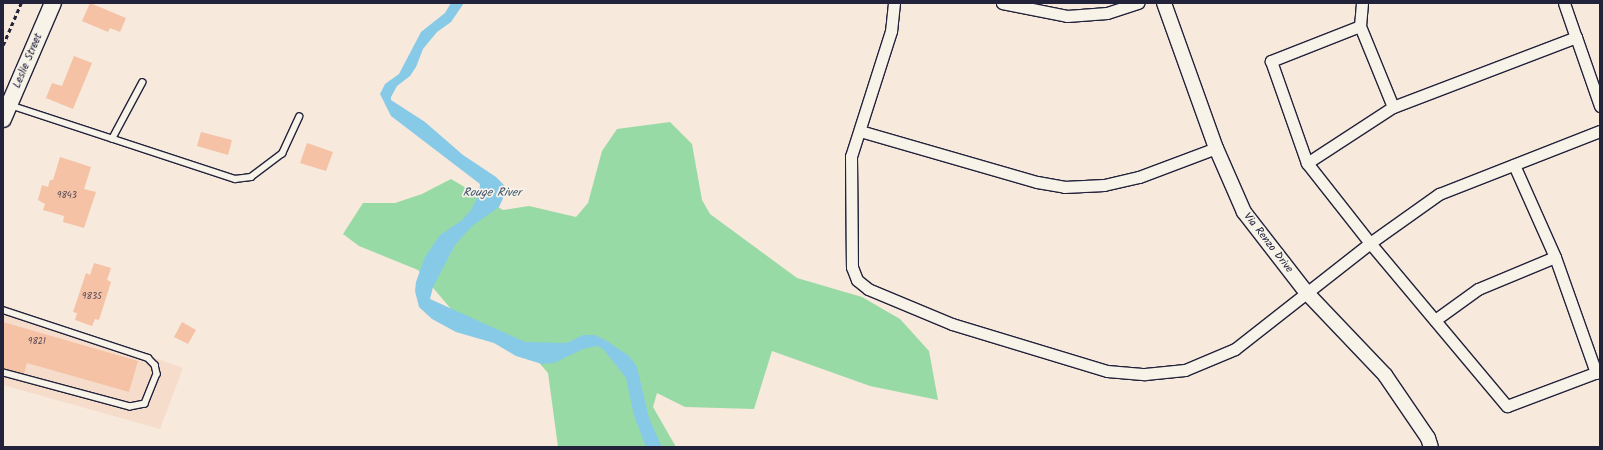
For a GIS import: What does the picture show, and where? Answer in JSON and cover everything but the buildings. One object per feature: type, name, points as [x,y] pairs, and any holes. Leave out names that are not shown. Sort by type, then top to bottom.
[{"type":"main road","name":"Leslie Street","points":[[6,112],[53,3]]},
{"type":"street","points":[[894,3],[891,31],[851,156],[852,267],[857,280],[868,289],[952,324],[1107,371],[1145,374],[1185,370],[1234,349],[1370,243],[1439,194],[1600,132]]},
{"type":"street","points":[[1002,3],[1067,16],[1107,13],[1138,3]]},
{"type":"street","name":"Via Renzo Drive","points":[[1164,3],[1216,148],[1244,212],[1306,292],[1385,375],[1428,438],[1431,447]]},
{"type":"street","points":[[1362,3],[1360,26],[1393,106]]},
{"type":"street","points":[[1564,3],[1600,106]]},
{"type":"street","points":[[1360,26],[1271,62],[1307,163],[1370,243],[1507,406],[1598,372],[1554,257],[1514,165]]},
{"type":"street","points":[[1307,163],[1393,106],[1576,37]]},
{"type":"street","points":[[860,131],[1037,182],[1064,187],[1104,185],[1139,177],[1216,148]]},
{"type":"street","points":[[1434,320],[1478,288],[1554,257]]},
{"type":"lane","points":[[112,139],[142,83]]},
{"type":"lane","points":[[6,112],[112,139],[235,179],[251,177],[282,154],[299,117]]},
{"type":"lane","points":[[3,310],[148,358],[155,365],[157,374],[145,404],[130,407],[3,373]]},
{"type":"path","points":[[3,45],[22,3]]},
{"type":"shaded area","points":[[3,305],[183,368],[160,429],[3,385]]},
{"type":"green space","points":[[670,122],[692,144],[702,200],[710,214],[797,278],[862,297],[900,319],[929,351],[938,400],[870,386],[772,351],[754,409],[685,407],[657,393],[653,407],[676,447],[558,447],[548,373],[535,358],[462,322],[418,270],[359,246],[343,234],[363,203],[395,203],[422,194],[451,179],[503,210],[529,206],[576,217],[588,203],[602,151],[617,129]]},
{"type":"water","name":"Rouge River","points":[[451,3],[464,3],[451,22],[437,32],[423,49],[416,67],[410,76],[397,86],[391,100],[425,122],[463,155],[496,177],[504,185],[505,194],[499,207],[472,226],[455,245],[433,287],[430,299],[525,342],[567,343],[583,335],[595,335],[607,341],[629,356],[637,367],[649,418],[662,447],[646,447],[634,416],[626,378],[603,349],[597,346],[583,349],[554,363],[542,364],[516,356],[494,343],[456,332],[432,319],[419,307],[415,291],[416,282],[425,257],[440,235],[461,221],[471,210],[479,194],[480,184],[391,116],[380,94],[385,84],[399,74],[421,32],[445,13]]}]
